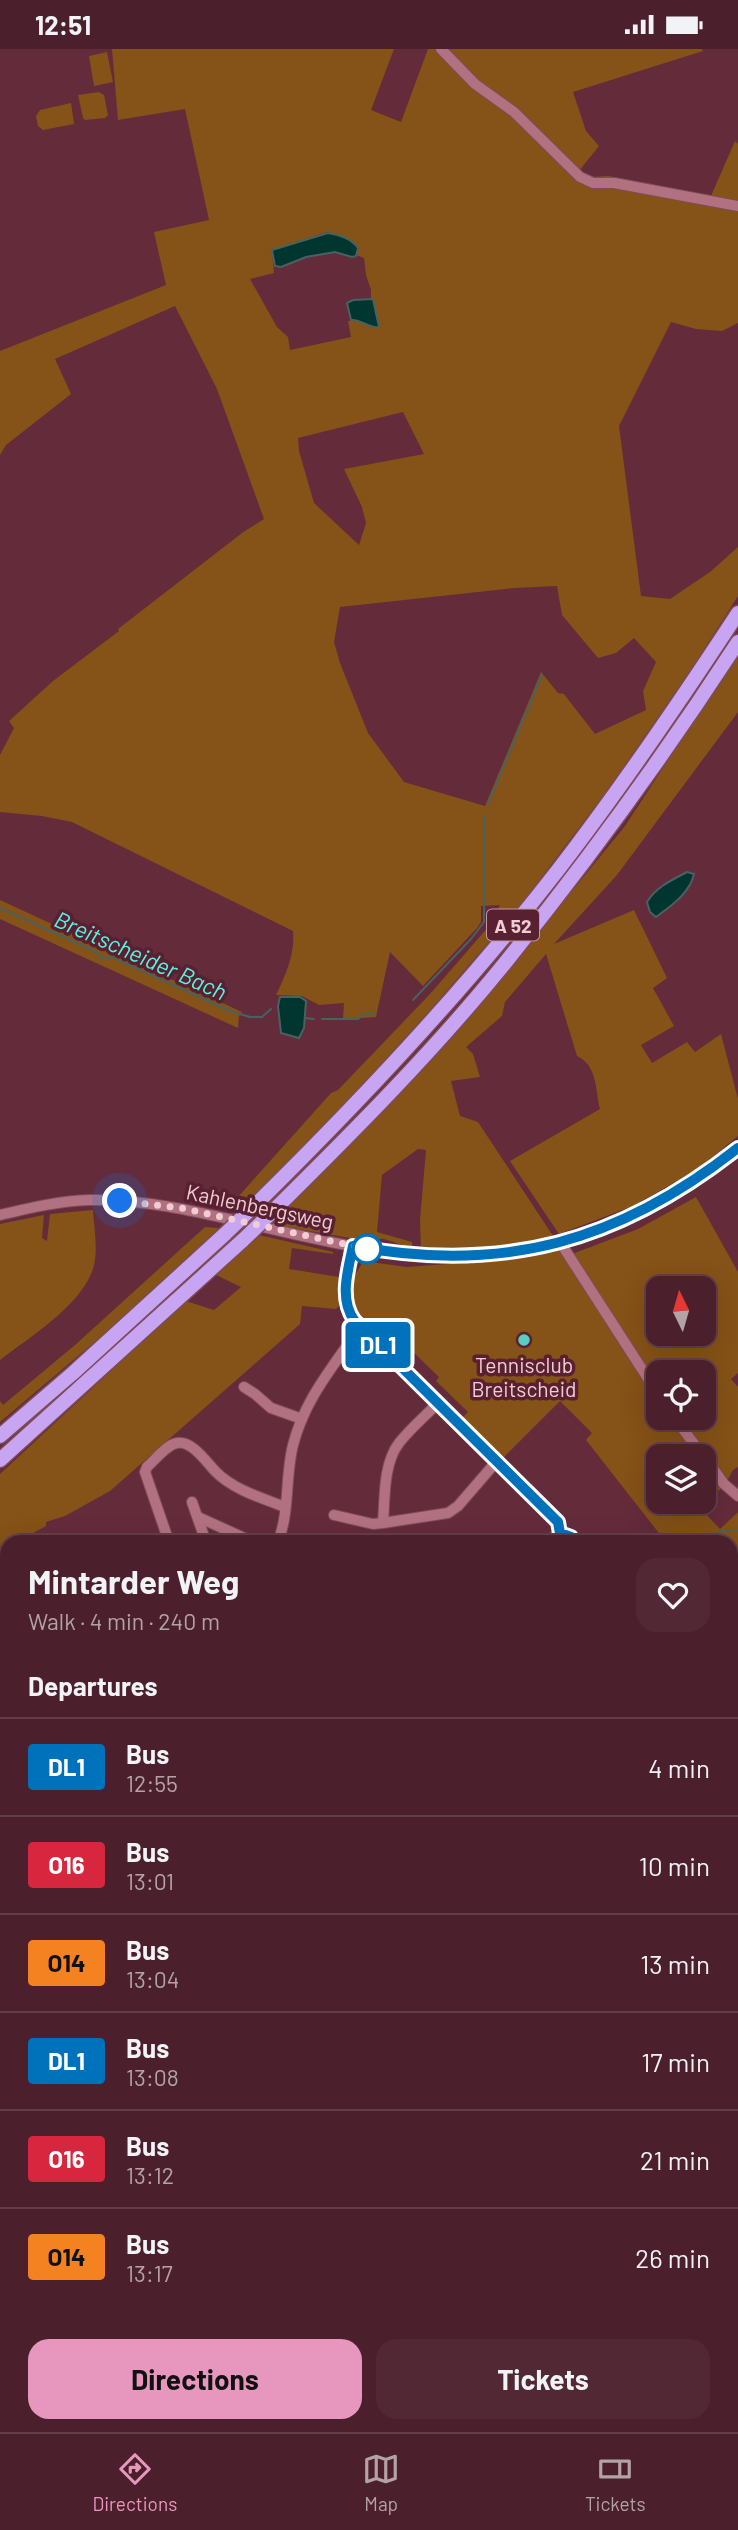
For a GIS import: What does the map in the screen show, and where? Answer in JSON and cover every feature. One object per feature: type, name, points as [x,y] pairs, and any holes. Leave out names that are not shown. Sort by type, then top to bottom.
[{"type":"highway","name":"A 52","points":[[0,1436],[73,1374],[225,1234],[365,1095],[558,870],[614,795],[738,613]]},
{"type":"highway","name":"A 52","points":[[0,1460],[243,1240],[376,1106],[504,964],[630,801],[738,642]]},
{"type":"street","points":[[441,49],[475,84],[513,112],[579,177],[593,183],[614,183],[738,206]]},
{"type":"street","name":"Kahlenbergsweg","points":[[0,1215],[69,1201],[139,1202],[181,1208],[400,1255],[464,1257],[513,1252],[560,1242],[630,1218],[705,1174],[738,1148]]},
{"type":"street","points":[[560,1242],[646,1375]]},
{"type":"street","points":[[353,1246],[347,1277],[348,1312],[360,1327],[558,1522],[560,1533]]},
{"type":"street","points":[[279,1535],[292,1446],[308,1402],[360,1327]]},
{"type":"street","points":[[244,1387],[271,1408],[302,1419]]},
{"type":"street","points":[[383,1523],[388,1469],[393,1455],[398,1444],[437,1404]]},
{"type":"street","points":[[167,1535],[145,1472],[147,1467],[175,1443],[181,1442],[194,1448],[218,1475],[250,1493],[285,1507]]},
{"type":"street","points":[[334,1515],[373,1524],[448,1513],[458,1506],[496,1462]]},
{"type":"street","points":[[716,1473],[738,1496]]},
{"type":"street","points":[[192,1502],[204,1535]]},
{"type":"street","points":[[198,1517],[238,1535]]},
{"type":"street","points":[[555,1535],[566,1535]]},
{"type":"shaded area","points":[[112,49],[394,49],[371,110],[401,122],[428,49],[702,49],[703,51],[573,92],[586,131],[599,146],[579,171],[587,177],[609,176],[711,196],[735,141],[738,144],[738,323],[722,331],[696,329],[671,322],[619,426],[641,596],[670,599],[710,572],[738,547],[738,596],[606,792],[519,907],[327,1124],[237,1212],[225,1208],[238,1197],[331,1093],[338,1090],[430,994],[489,926],[500,905],[481,906],[481,922],[477,928],[423,986],[390,952],[376,1017],[343,1019],[344,1003],[319,1005],[302,996],[276,995],[291,956],[293,931],[72,822],[0,812],[0,755],[14,728],[9,721],[53,681],[119,631],[118,629],[264,519],[217,389],[175,306],[55,359],[71,394],[6,445],[0,455],[0,351],[166,285],[154,232],[209,220],[185,109],[118,120]],"holes":[[[327,232],[345,238],[358,248],[356,255],[364,258],[371,290],[371,326],[360,320],[348,321],[351,337],[290,350],[288,337],[277,327],[250,279],[274,273],[272,250]],[[403,412],[424,454],[344,469],[362,507],[366,523],[359,545],[314,503],[299,451],[298,438]],[[557,586],[562,615],[598,658],[616,653],[634,638],[656,662],[643,691],[646,710],[595,734],[564,694],[558,693],[541,672],[485,806],[404,782],[368,733],[340,663],[334,642],[340,607],[514,588]]]},
{"type":"shaded area","points":[[107,52],[113,82],[94,86],[89,56]]},
{"type":"shaded area","points":[[99,92],[104,95],[108,115],[105,118],[85,120],[78,95]]},
{"type":"shaded area","points":[[71,103],[74,124],[43,130],[38,126],[36,116],[40,110]]},
{"type":"shaded area","points":[[328,233],[352,242],[358,248],[356,256],[335,252],[306,257],[281,267],[275,266],[272,250]]},
{"type":"shaded area","points":[[373,299],[379,327],[351,320],[347,303]]},
{"type":"shaded area","points":[[738,653],[738,712],[617,875],[554,944],[634,910],[667,978],[653,988],[674,1026],[641,1045],[652,1063],[687,1042],[695,1052],[721,1034],[738,1099],[738,1136],[698,1169],[633,1206],[559,1234],[510,1161],[600,1109],[592,1072],[584,1060],[577,1056],[546,954],[505,1002],[502,1016],[466,1047],[473,1054],[480,1077],[451,1081],[460,1116],[478,1122],[555,1239],[473,1251],[421,1250],[420,1220],[426,1150],[418,1149],[382,1175],[377,1232],[412,1242],[413,1249],[384,1239],[350,1238],[269,1224],[482,999],[581,880],[625,826]]},
{"type":"shaded area","points":[[687,872],[694,874],[688,887],[679,899],[656,917],[650,912],[647,902],[660,888]]},
{"type":"shaded area","points":[[0,900],[242,1012],[238,1028],[0,919]]},
{"type":"shaded area","points":[[280,997],[300,997],[306,1001],[304,1028],[299,1038],[281,1033],[278,1006]]},
{"type":"shaded area","points":[[696,1197],[738,1272],[738,1373],[731,1379],[738,1387],[738,1467],[727,1481],[716,1470],[716,1444],[646,1444],[646,1514],[706,1514],[720,1529],[738,1512],[738,1535],[660,1535],[586,1440],[592,1433],[560,1401],[501,1460],[460,1420],[468,1412],[436,1381],[439,1377],[386,1326],[375,1337],[356,1312],[350,1298],[352,1282],[363,1261],[407,1267],[512,1259],[562,1250],[572,1254],[638,1229]]},
{"type":"shaded area","points":[[93,1210],[96,1252],[89,1279],[80,1293],[55,1318],[0,1360],[0,1224],[44,1215],[42,1238],[47,1241],[50,1214]]},
{"type":"shaded area","points":[[205,1227],[219,1228],[110,1329],[0,1422],[0,1401],[3,1405],[75,1345]]},
{"type":"shaded area","points":[[259,1235],[333,1252],[292,1248],[289,1269],[339,1277],[339,1306],[336,1309],[302,1306],[300,1324],[110,1491],[65,1516],[46,1522],[46,1526],[30,1535],[0,1535],[0,1474],[186,1301],[214,1310],[241,1287],[214,1274]]},
{"type":"shaded area","points":[[716,1476],[724,1486],[716,1493]]},
{"type":"waterway","points":[[488,804],[542,675]]},
{"type":"waterway","points":[[413,1000],[484,922],[485,816]]},
{"type":"waterway","name":"Breitscheider Bach","points":[[0,908],[94,951],[102,958],[112,957],[230,1011],[250,1017],[262,1017],[271,1009]]},
{"type":"waterway","points":[[322,1019],[358,1019],[364,1014],[374,1013]]},
{"type":"waterway","points":[[305,1018],[314,1019]]},
{"type":"waterway","points":[[715,1535],[720,1531],[738,1530]]},
{"type":"bus line","name":"DL1","points":[[568,1535],[560,1533],[558,1522],[378,1345],[348,1312],[346,1289],[353,1246],[400,1255],[464,1257],[513,1252],[560,1242],[630,1218],[705,1174],[738,1148]]},
{"type":"place","name":"Tennisclub Breitscheid","points":[[524,1340]]},
{"type":"route","points":[[120,1201],[181,1208],[367,1249]]}]
